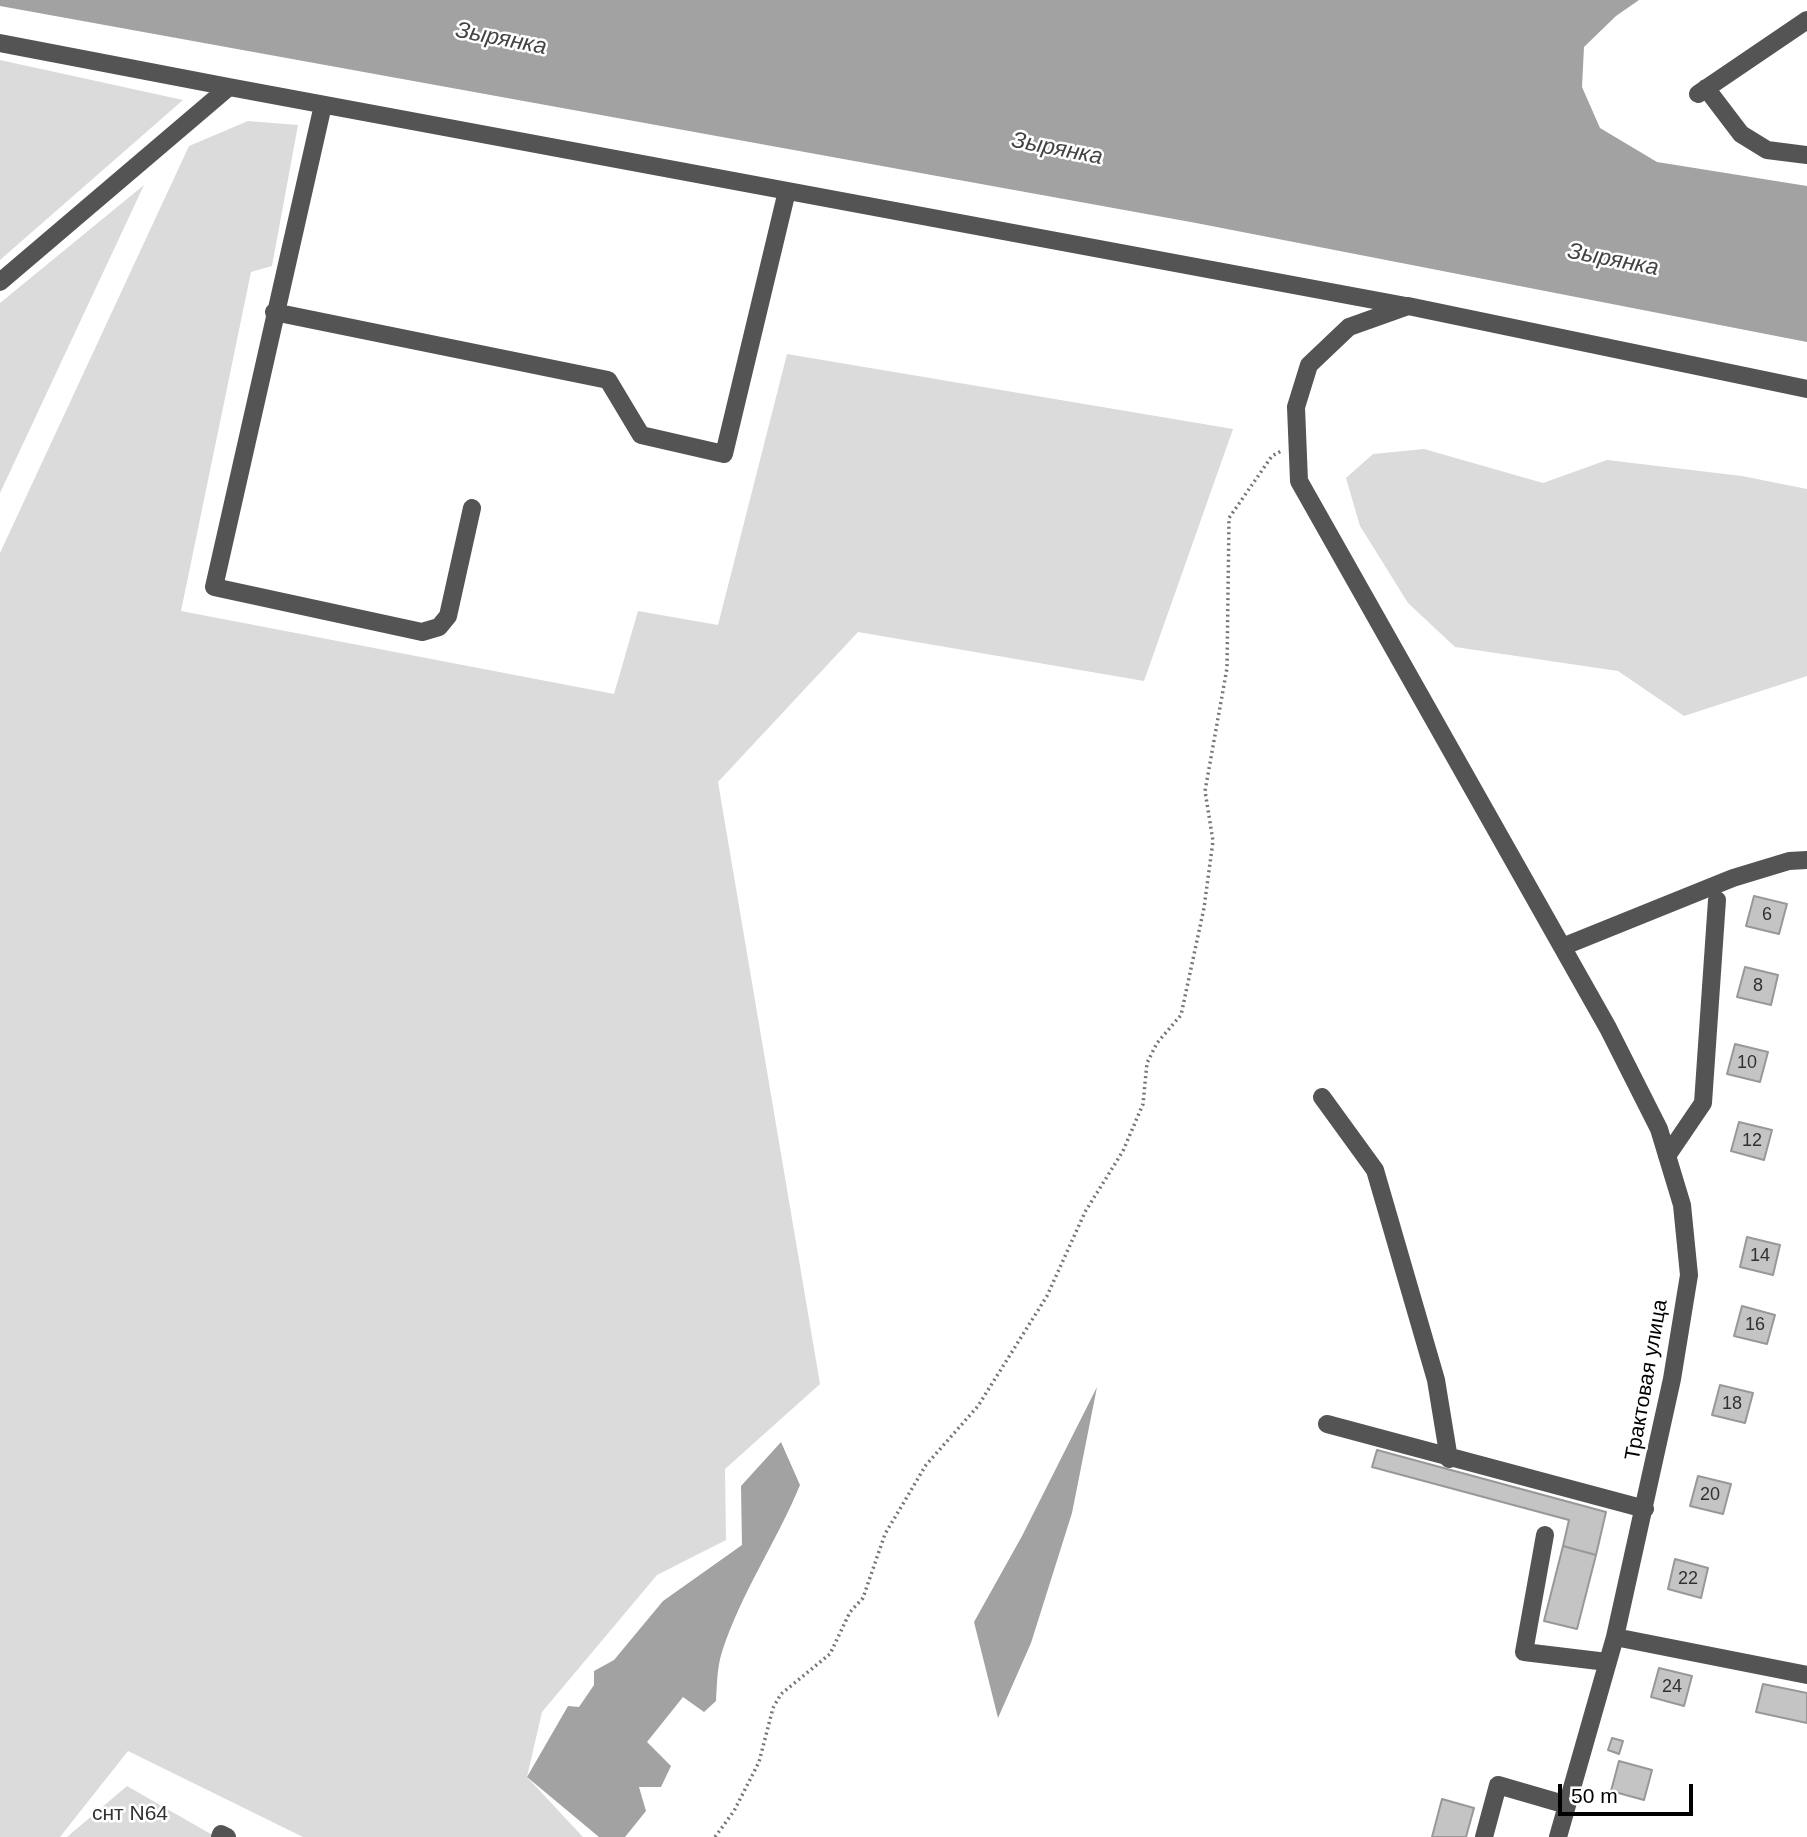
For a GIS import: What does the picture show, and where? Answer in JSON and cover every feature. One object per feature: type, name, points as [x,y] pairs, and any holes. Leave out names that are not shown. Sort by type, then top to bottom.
[{"type":"street","points":[[1807,20],[1702,91],[1741,134],[1767,150],[1807,155]]},
{"type":"street","points":[[0,43],[1408,306],[1807,389]]},
{"type":"street","points":[[0,282],[229,87]]},
{"type":"street","points":[[323,105],[274,312],[214,587],[422,632],[439,627],[448,616],[472,508]]},
{"type":"street","points":[[274,312],[608,380],[641,435],[724,454],[787,191]]},
{"type":"street","name":"Трактовая улица","points":[[1408,306],[1349,327],[1309,365],[1296,407],[1299,481],[1633,1074],[1659,1129],[1682,1205],[1689,1275],[1645,1509],[1615,1637],[1558,1837]]},
{"type":"street","points":[[1562,947],[1733,878],[1790,861],[1807,860]]},
{"type":"street","points":[[1667,1156],[1703,1103],[1717,900]]},
{"type":"street","points":[[1322,1097],[1375,1170],[1436,1380],[1449,1458]]},
{"type":"street","points":[[1327,1424],[1645,1509]]},
{"type":"street","points":[[1545,1535],[1524,1652],[1607,1662]]},
{"type":"street","points":[[1615,1637],[1807,1675]]},
{"type":"street","points":[[1484,1837],[1498,1785],[1567,1805]]},
{"type":"street","points":[[220,1837],[221,1834],[227,1837]]},
{"type":"path","points":[[715,1837],[734,1811],[759,1762],[774,1708],[781,1694],[830,1654],[850,1612],[863,1598],[885,1534],[926,1465],[978,1406],[1047,1296],[1085,1212],[1123,1151],[1143,1104],[1147,1063],[1157,1043],[1181,1015],[1204,908],[1213,841],[1205,791],[1227,668],[1229,517],[1272,456],[1298,442]]},
{"type":"green space","points":[[0,60],[183,100],[0,260]]},
{"type":"green space","points":[[248,121],[298,125],[272,266],[251,272],[181,611],[614,694],[638,611],[718,625],[787,354],[1233,429],[1144,681],[858,632],[718,782],[820,1384],[725,1469],[726,1540],[657,1575],[542,1712],[527,1777],[583,1837],[303,1837],[128,1751],[60,1837],[0,1837],[0,553],[189,146]]},
{"type":"green space","points":[[144,185],[0,493],[0,303]]},
{"type":"green space","points":[[1424,449],[1543,483],[1607,460],[1742,476],[1807,489],[1807,676],[1684,716],[1618,671],[1455,647],[1408,603],[1360,526],[1346,478],[1373,454]]},
{"type":"green space","name":"снт N64","points":[[127,1786],[216,1837],[67,1837]]},
{"type":"water","name":"Зырянка","points":[[0,0],[1639,0],[1616,16],[1584,47],[1582,87],[1600,128],[1657,162],[1807,186],[1807,342],[1196,223],[0,6]]},
{"type":"water","points":[[1097,1387],[1072,1513],[1031,1643],[998,1718],[974,1622],[1022,1536]]},
{"type":"water","points":[[781,1442],[800,1485],[730,1630],[719,1664],[716,1701],[704,1712],[683,1697],[647,1742],[671,1766],[661,1787],[639,1787],[646,1811],[625,1837],[599,1837],[527,1777],[568,1706],[579,1707],[594,1685],[594,1671],[614,1660],[663,1601],[742,1545],[741,1486]]},
{"type":"building","points":[[1754,896],[1787,904],[1779,934],[1746,926]]},
{"type":"building","points":[[1745,967],[1778,975],[1771,1005],[1737,997]]},
{"type":"building","points":[[1735,1044],[1768,1052],[1760,1082],[1727,1074]]},
{"type":"building","points":[[1739,1122],[1772,1130],[1764,1160],[1731,1151]]},
{"type":"building","points":[[1747,1237],[1780,1245],[1773,1275],[1740,1267]]},
{"type":"building","points":[[1742,1306],[1775,1315],[1767,1344],[1734,1336]]},
{"type":"building","points":[[1720,1385],[1753,1393],[1745,1423],[1712,1415]]},
{"type":"building","points":[[1377,1450],[1606,1512],[1596,1555],[1563,1546],[1569,1520],[1372,1467]]},
{"type":"building","points":[[1698,1476],[1731,1484],[1723,1514],[1690,1506]]},
{"type":"building","points":[[1563,1546],[1596,1555],[1577,1629],[1544,1621]]},
{"type":"building","points":[[1675,1559],[1708,1568],[1701,1598],[1668,1589]]},
{"type":"building","points":[[1659,1668],[1692,1676],[1684,1706],[1651,1697]]},
{"type":"building","points":[[1763,1684],[1807,1693],[1807,1723],[1756,1712]]},
{"type":"building","points":[[1612,1738],[1623,1741],[1619,1754],[1608,1750]]},
{"type":"building","points":[[1619,1761],[1652,1770],[1644,1800],[1611,1791]]},
{"type":"building","points":[[1442,1799],[1474,1808],[1466,1837],[1432,1837]]}]
